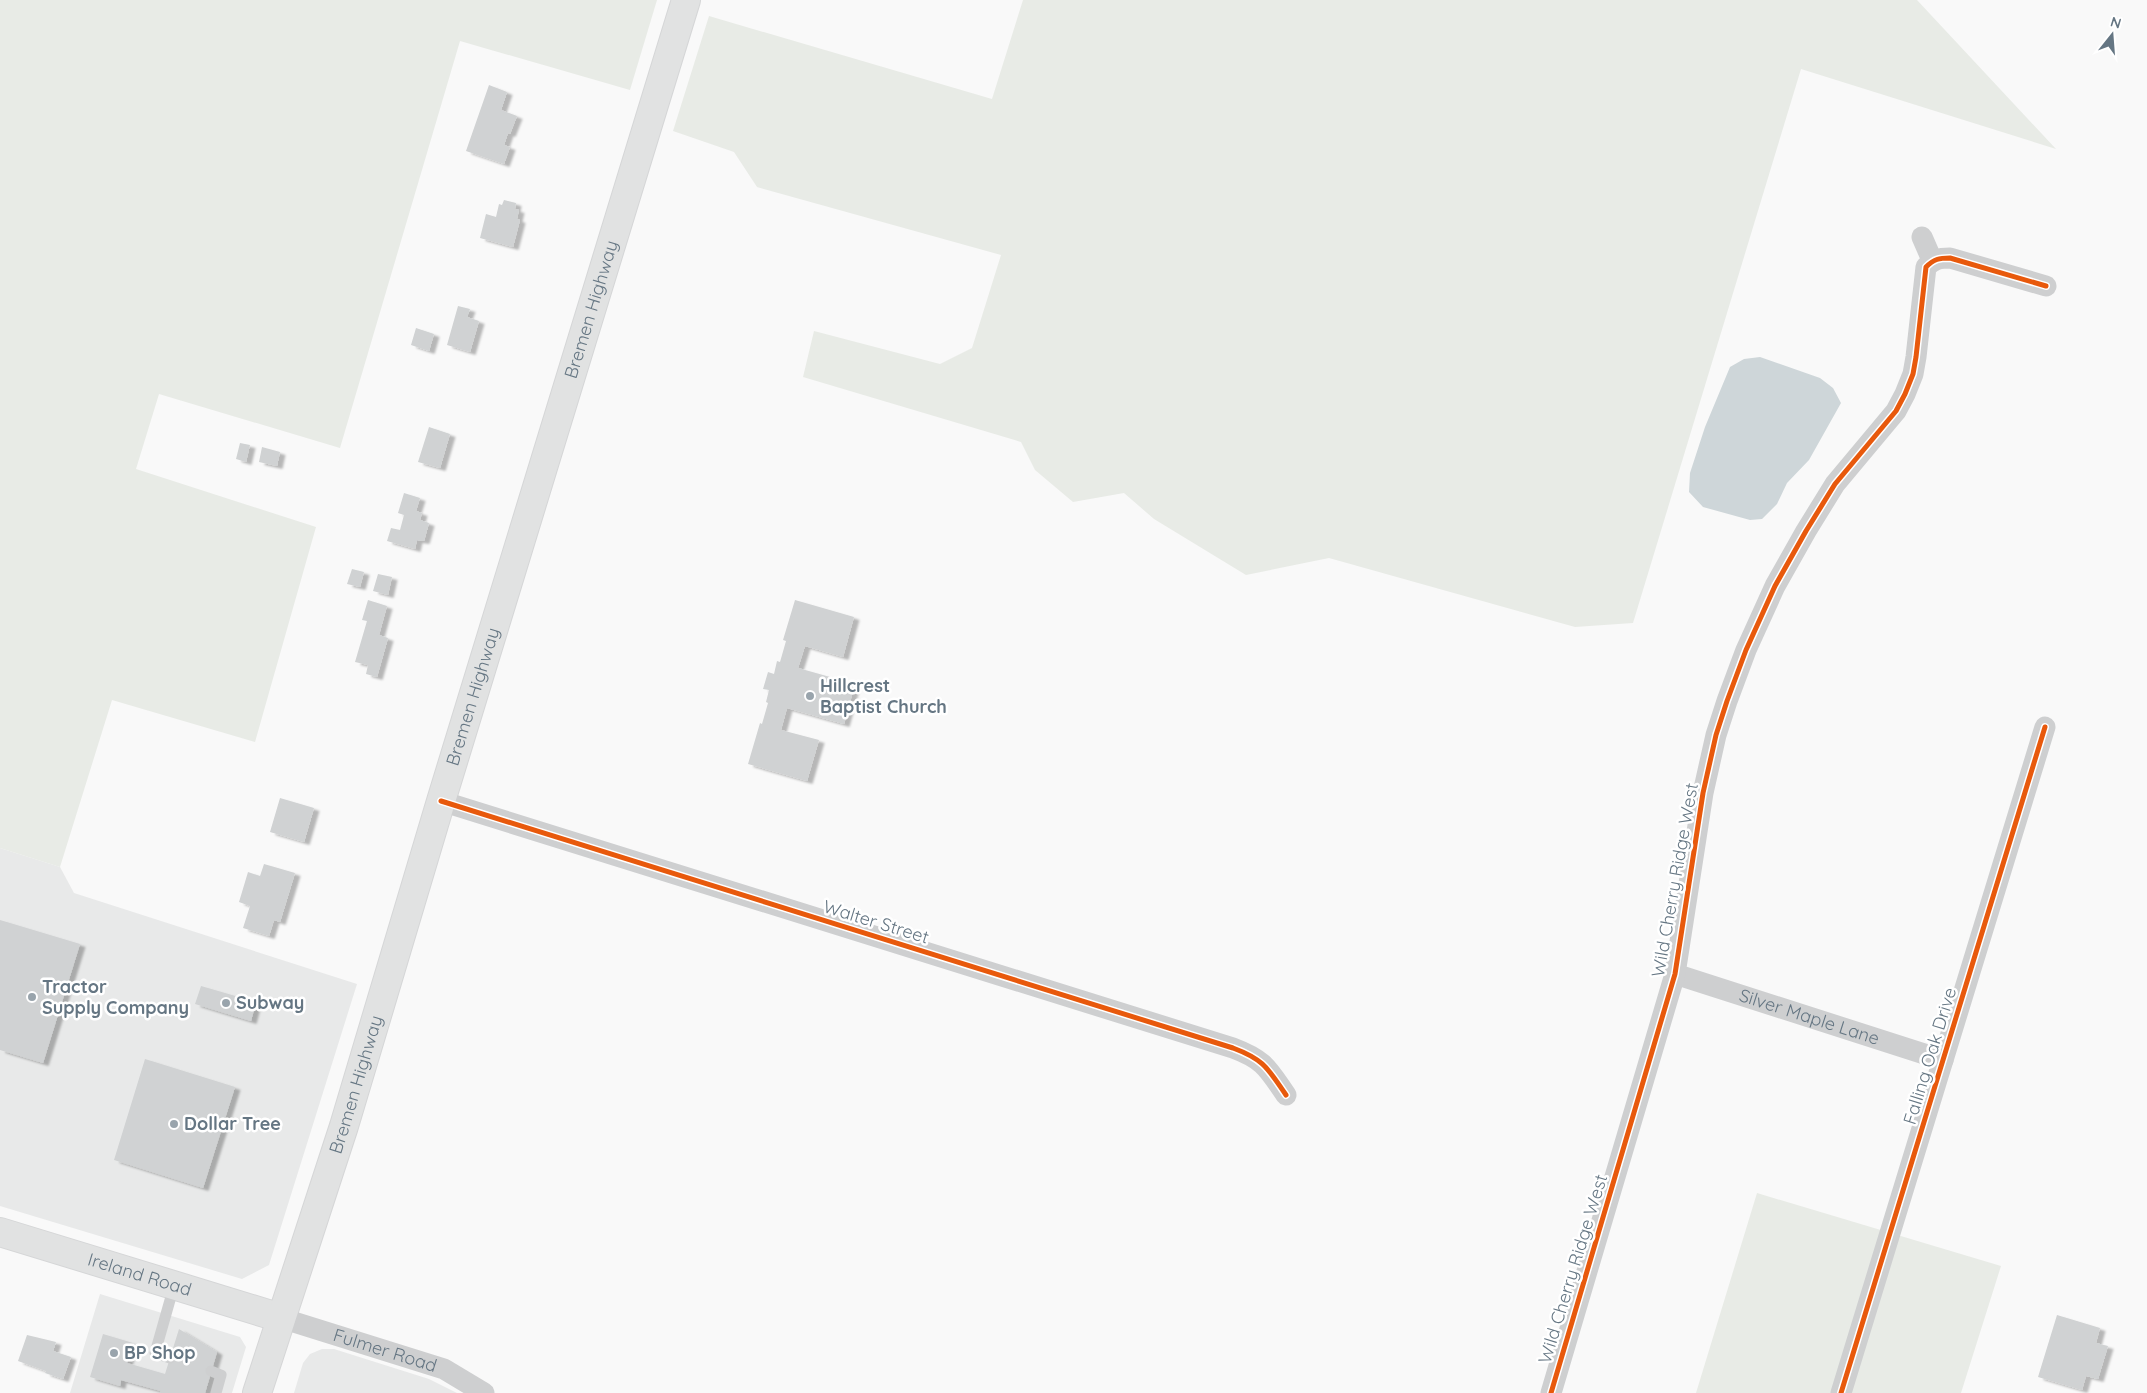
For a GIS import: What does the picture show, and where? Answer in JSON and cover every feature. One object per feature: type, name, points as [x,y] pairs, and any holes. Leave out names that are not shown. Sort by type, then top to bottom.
[{"type":"main road","name":"Bremen Highway","points":[[257,1393],[344,1126],[441,801],[686,0]]},
{"type":"main road","name":"Ireland Road","points":[[0,1232],[281,1318]]},
{"type":"street","points":[[1922,237],[1932,260],[1950,258],[2046,286]]},
{"type":"street","name":"Wild Cherry Ridge West","points":[[1551,1393],[1675,974],[1703,794],[1716,735],[1726,702],[1746,650],[1775,586],[1806,531],[1835,484],[1896,410],[1905,394],[1913,374],[1916,357],[1924,276],[1926,267],[1932,260]]},
{"type":"street","name":"Falling Oak Drive","points":[[1841,1393],[2045,727]]},
{"type":"street","name":"Walter Street","points":[[441,801],[1233,1048],[1253,1056],[1265,1064],[1286,1095]]},
{"type":"street","name":"Silver Maple Lane","points":[[1675,974],[1943,1060]]},
{"type":"street","name":"Fulmer Road","points":[[281,1318],[444,1369],[484,1393]]},
{"type":"lane","points":[[170,1358],[155,1353],[174,1286]]},
{"type":"lane","points":[[211,1371],[221,1375],[216,1393]]},
{"type":"shaded area","points":[[0,0],[657,0],[630,90],[460,41],[340,448],[159,394],[136,469],[316,527],[255,742],[112,700],[60,867],[0,848]]},
{"type":"shaded area","points":[[1023,0],[1917,0],[2056,149],[1801,69],[1633,623],[1575,627],[1329,558],[1246,575],[1154,519],[1124,493],[1073,502],[1035,470],[1021,442],[803,377],[814,331],[940,364],[972,348],[1001,255],[757,187],[734,152],[673,131],[709,16],[992,99]]},
{"type":"shaded area","points":[[1760,357],[1820,378],[1833,388],[1841,403],[1809,460],[1787,483],[1777,504],[1762,519],[1750,520],[1703,507],[1689,492],[1690,473],[1705,427],[1730,367],[1744,359]]},
{"type":"shaded area","points":[[0,848],[60,867],[74,893],[357,984],[269,1265],[242,1279],[0,1206]]},
{"type":"shaded area","points":[[1757,1193],[2001,1266],[1961,1393],[1696,1393]]},
{"type":"shaded area","points":[[100,1294],[240,1337],[246,1347],[232,1393],[70,1393]]},
{"type":"shaded area","points":[[322,1349],[334,1349],[429,1379],[457,1393],[294,1393],[303,1363],[310,1354]]},
{"type":"building","points":[[489,85],[507,92],[501,110],[517,116],[504,145],[510,147],[504,164],[466,151]]},
{"type":"building","points":[[504,200],[516,203],[515,209],[519,210],[517,219],[520,220],[513,247],[480,238],[486,214],[496,217],[499,204],[502,205]]},
{"type":"building","points":[[458,306],[470,309],[467,317],[479,321],[470,352],[447,345]]},
{"type":"building","points":[[416,328],[434,334],[429,351],[411,345]]},
{"type":"building","points":[[429,427],[450,434],[440,468],[418,462]]},
{"type":"building","points":[[240,443],[250,445],[246,462],[236,459]]},
{"type":"building","points":[[262,447],[280,452],[277,466],[259,462]]},
{"type":"building","points":[[404,493],[420,498],[416,511],[422,513],[420,520],[429,523],[424,541],[417,540],[415,549],[387,541],[391,528],[400,530],[404,515],[398,513]]},
{"type":"building","points":[[352,569],[364,572],[360,587],[347,584]]},
{"type":"building","points":[[378,574],[392,577],[388,595],[373,591]]},
{"type":"building","points":[[368,600],[387,606],[379,635],[388,638],[377,677],[366,674],[368,665],[355,662],[367,621],[362,620]]},
{"type":"building","name":"Hillcrest Baptist Church","points":[[795,600],[854,617],[843,657],[805,646],[798,668],[855,684],[844,724],[787,708],[781,730],[819,740],[807,781],[748,764],[768,703],[766,702],[769,690],[763,689],[768,672],[774,674],[777,661],[780,662],[786,641],[783,640]]},
{"type":"building","points":[[280,798],[314,808],[304,842],[270,832]]},
{"type":"building","points":[[264,864],[295,873],[280,922],[274,920],[269,936],[243,928],[250,906],[239,902],[248,872],[260,876]]},
{"type":"building","name":"Tractor Supply Company","points":[[0,920],[80,944],[43,1063],[0,1050]]},
{"type":"building","name":"Subway","points":[[201,986],[256,1002],[251,1021],[195,1004]]},
{"type":"building","name":"Dollar Tree","points":[[145,1059],[235,1087],[203,1188],[114,1160]]},
{"type":"building","points":[[2057,1315],[2100,1328],[2096,1343],[2108,1346],[2098,1379],[2086,1376],[2082,1390],[2038,1377]]},
{"type":"building","points":[[179,1329],[217,1352],[205,1393],[160,1393],[161,1391],[121,1380],[120,1386],[90,1377],[103,1334],[133,1343],[127,1363],[165,1374]]},
{"type":"building","points":[[27,1335],[56,1342],[53,1351],[71,1357],[63,1379],[18,1361]]},
{"type":"cycle path","points":[[1551,1393],[1675,974],[1703,793],[1716,735],[1746,650],[1775,586],[1835,484],[1896,411],[1905,394],[1913,374],[1916,357],[1926,267],[1937,260],[1950,258],[2046,286]]},
{"type":"cycle path","points":[[1841,1393],[2045,727]]},
{"type":"cycle path","points":[[441,801],[1233,1048],[1244,1052],[1265,1066],[1286,1095]]},
{"type":"place","name":"Hillcrest Baptist Church","points":[[810,696]]},
{"type":"place","name":"Tractor Supply Company","points":[[32,997]]},
{"type":"place","name":"Subway","points":[[226,1003]]},
{"type":"place","name":"Dollar Tree","points":[[174,1124]]},
{"type":"place","name":"BP Shop","points":[[114,1353]]}]
